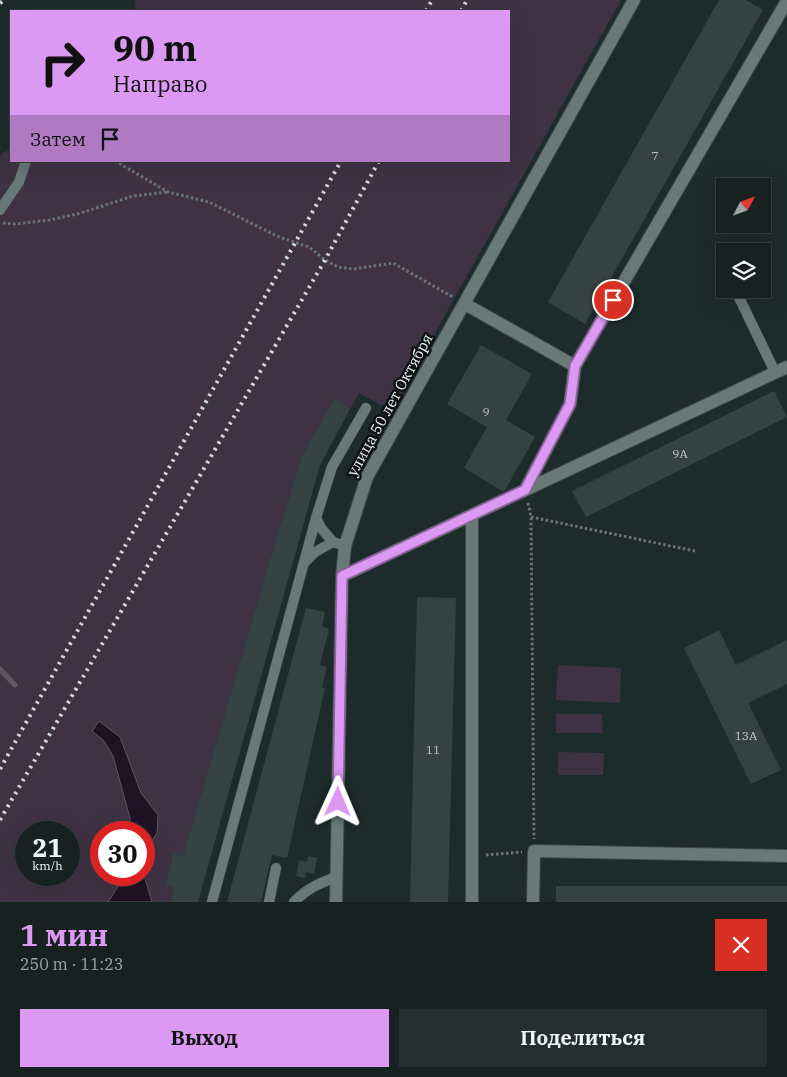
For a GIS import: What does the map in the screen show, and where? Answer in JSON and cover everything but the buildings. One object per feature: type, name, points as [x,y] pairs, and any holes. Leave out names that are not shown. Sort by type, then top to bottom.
[{"type":"street","name":"улица 50 лет Октября","points":[[336,902],[342,576],[339,544],[367,477],[634,0]]},
{"type":"street","points":[[525,490],[570,404],[575,366],[787,1]]},
{"type":"street","points":[[465,304],[575,366]]},
{"type":"street","points":[[342,576],[787,366]]},
{"type":"street","points":[[472,515],[472,902]]},
{"type":"street","points":[[533,902],[534,851],[787,856]]},
{"type":"lane","points":[[0,210],[19,182],[26,162]]},
{"type":"lane","points":[[739,298],[774,372]]},
{"type":"lane","points":[[212,902],[316,518],[332,467],[366,408]]},
{"type":"lane","points":[[304,562],[315,552],[339,544],[321,528],[316,518]]},
{"type":"lane","points":[[269,902],[276,868]]},
{"type":"lane","points":[[294,902],[300,895],[318,884],[336,878]]},
{"type":"path","points":[[117,162],[168,192],[209,202],[279,238],[309,247],[325,260],[338,267],[354,269],[393,263],[465,304]]},
{"type":"path","points":[[0,222],[15,224],[50,220],[81,213],[132,196],[168,192]]},
{"type":"path","points":[[472,856],[534,851],[531,517],[695,551]]},
{"type":"shaded area","points":[[135,0],[621,0],[396,403],[381,405],[359,393],[350,409],[334,400],[302,456],[183,856],[173,853],[165,885],[174,888],[171,902],[0,902],[0,157],[10,150],[10,162],[510,162],[510,10],[136,10]]},
{"type":"shaded area","points":[[558,665],[621,668],[620,703],[556,700]]},
{"type":"shaded area","points":[[556,714],[602,714],[603,733],[556,733]]},
{"type":"shaded area","points":[[99,721],[120,737],[141,793],[158,815],[157,833],[155,836],[155,821],[130,821],[113,756],[104,741],[92,731]]},
{"type":"shaded area","points":[[558,752],[604,753],[603,775],[558,775]]},
{"type":"shaded area","points":[[118,886],[147,886],[152,902],[108,902]]},
{"type":"waterway","points":[[0,669],[15,685]]},
{"type":"railway","points":[[0,3],[5,0]]},
{"type":"railway","points":[[427,10],[432,0]]},
{"type":"railway","points":[[462,10],[467,0]]},
{"type":"railway","points":[[0,769],[340,162]]},
{"type":"railway","points":[[0,820],[325,260],[378,162]]},
{"type":"route","points":[[338,802],[342,576],[525,490],[570,404],[575,366],[613,300]]}]
